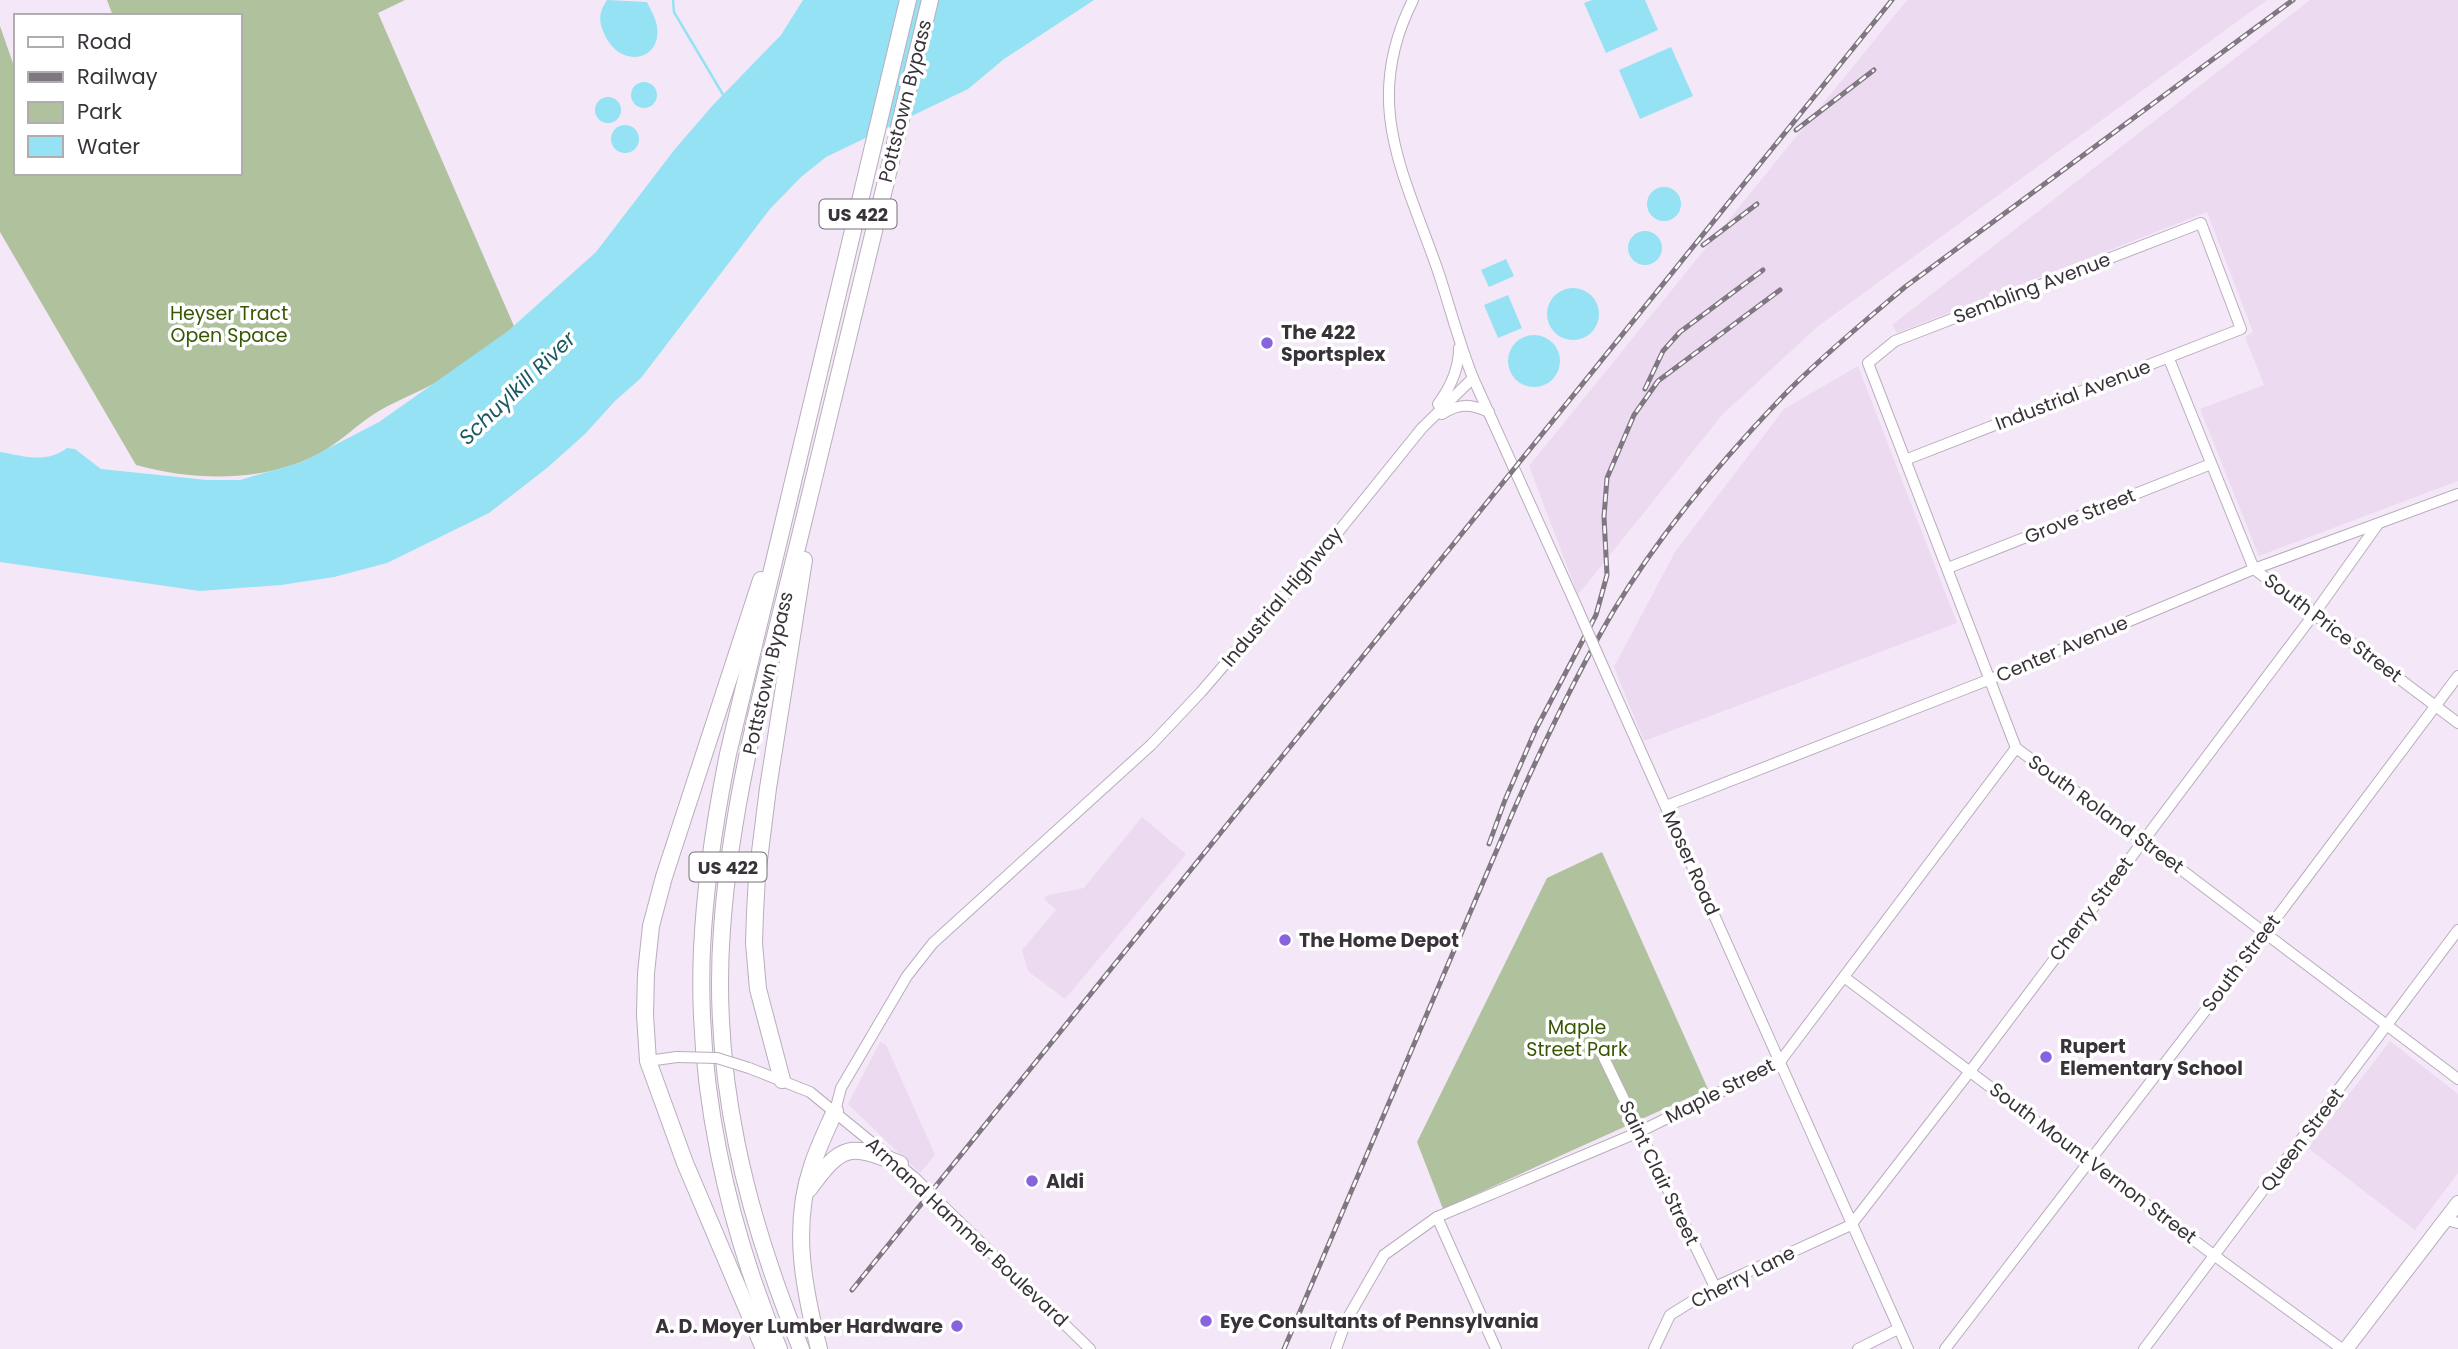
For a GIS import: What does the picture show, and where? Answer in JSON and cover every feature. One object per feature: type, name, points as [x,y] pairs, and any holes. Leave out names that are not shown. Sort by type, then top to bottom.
[{"type":"highway","name":"Pottstown Bypass","points":[[773,1346],[747,1263],[718,1148],[707,1068],[701,952],[704,906],[728,754],[908,0]]},
{"type":"highway","name":"Pottstown Bypass","points":[[801,1349],[760,1241],[735,1136],[723,1044],[720,992],[727,872],[744,779],[930,0]]},
{"type":"highway","points":[[782,1080],[755,968],[757,876],[808,530],[830,412]]},
{"type":"highway","points":[[773,1346],[685,1163],[648,1061],[645,1015],[651,926],[664,877],[757,590],[787,508]]},
{"type":"highway","points":[[819,1349],[807,1300],[801,1244],[811,1167],[835,1111]]},
{"type":"highway","points":[[806,1194],[831,1160],[849,1150],[863,1150],[900,1164]]},
{"type":"main road","points":[[2344,1349],[2452,1221],[2458,1203]]},
{"type":"street","points":[[1413,0],[1393,52],[1388,79],[1389,109],[1397,159],[1473,378]]},
{"type":"street","name":"Industrial Avenue","points":[[1905,460],[2241,329],[2201,223]]},
{"type":"street","name":"Sembling Avenue","points":[[1868,363],[1895,341],[2201,223]]},
{"type":"street","points":[[1422,428],[1447,391],[1455,373],[1459,342]]},
{"type":"street","name":"South Price Street","points":[[2169,359],[2254,569],[2458,723]]},
{"type":"street","name":"South Roland Street","points":[[1868,363],[2016,748],[2458,1079]]},
{"type":"street","name":"Moser Road","points":[[1473,378],[1908,1349]]},
{"type":"street","name":"Industrial Highway","points":[[835,1111],[841,1088],[901,986],[933,943],[1151,745],[1330,542],[1422,428],[1473,378]]},
{"type":"street","points":[[1422,428],[1452,408],[1463,405],[1489,412]]},
{"type":"street","name":"Grove Street","points":[[1948,568],[2211,464]]},
{"type":"street","name":"Center Avenue","points":[[1666,806],[1988,680],[2254,569],[2458,494]]},
{"type":"street","name":"Cherry Street","points":[[1851,1225],[2314,614],[2378,524]]},
{"type":"street","name":"South Street","points":[[1945,1349],[2265,933],[2458,676]]},
{"type":"street","name":"Maple Street","points":[[1336,1349],[1346,1321],[1384,1255],[1437,1217],[1639,1132],[1779,1063],[2016,748]]},
{"type":"street","name":"Queen Street","points":[[2144,1349],[2458,930]]},
{"type":"street","name":"South Mount Vernon Street","points":[[1844,977],[2215,1256],[2344,1349]]},
{"type":"street","name":"Armand Hammer Boulevard","points":[[648,1061],[677,1057],[717,1058],[810,1092],[900,1164],[1090,1349]]},
{"type":"street","name":"Saint Clair Street","points":[[1604,1058],[1715,1287]]},
{"type":"street","points":[[1437,1217],[1496,1349]]},
{"type":"street","name":"Cherry Lane","points":[[1654,1349],[1670,1315],[1715,1287],[1851,1225]]},
{"type":"street","points":[[1858,1349],[1899,1329]]},
{"type":"shaded area","points":[[1907,0],[2267,0],[1817,327],[1722,415],[1578,595],[1529,466]]},
{"type":"shaded area","points":[[2310,0],[2458,0],[2458,481],[2259,556],[2200,409],[2264,385],[2245,337],[2253,332],[2207,212],[1897,333],[1892,325]]},
{"type":"shaded area","points":[[1858,366],[1957,623],[1644,741],[1614,667],[1675,552],[1784,409]]},
{"type":"shaded area","points":[[1142,817],[1186,854],[1065,999],[1028,971],[1022,950],[1056,910],[1044,899],[1048,895],[1084,888]]},
{"type":"shaded area","points":[[2390,1041],[2458,1094],[2458,1173],[2415,1230],[2308,1148]]},
{"type":"shaded area","points":[[880,1042],[886,1045],[935,1155],[920,1173],[848,1104]]},
{"type":"green space","name":"Heyser Tract Open Space","points":[[107,0],[405,0],[378,13],[517,333],[453,373],[387,406],[327,449],[282,468],[233,476],[208,476],[159,471],[136,465],[0,232],[0,26],[14,66],[14,175],[242,175],[242,14],[112,14]]},
{"type":"green space","name":"Maple Street Park","points":[[1602,852],[1708,1089],[1443,1209],[1417,1142],[1547,878]]},
{"type":"water","points":[[607,0],[647,2],[657,27],[657,39],[646,54],[628,56],[618,52],[610,43],[601,27],[600,19]]},
{"type":"water","name":"Schuylkill River","points":[[803,0],[1094,0],[1004,59],[968,89],[826,157],[801,177],[770,209],[641,378],[547,468],[489,513],[387,563],[334,577],[281,585],[200,591],[0,562],[0,452],[43,457],[67,448],[75,449],[101,469],[207,480],[240,480],[302,462],[379,422],[508,331],[596,252],[675,149],[713,105],[781,35]]},
{"type":"water","points":[[1592,0],[1645,0],[1658,30],[1606,53],[1584,3]]},
{"type":"water","points":[[1671,47],[1693,96],[1640,119],[1619,70]]},
{"type":"water","points":[[644,82],[653,86],[657,95],[653,104],[644,108],[635,104],[631,95],[635,86]]},
{"type":"water","points":[[608,97],[618,100],[621,110],[618,120],[608,123],[598,120],[595,110],[598,100]]},
{"type":"water","points":[[625,125],[635,129],[639,139],[635,149],[625,153],[615,149],[611,139],[615,129]]},
{"type":"water","points":[[1664,187],[1676,192],[1681,204],[1676,216],[1664,221],[1652,216],[1647,204],[1652,192]]},
{"type":"water","points":[[1645,231],[1657,236],[1662,248],[1657,260],[1645,265],[1633,260],[1628,248],[1633,236]]},
{"type":"water","points":[[1506,259],[1514,276],[1489,287],[1481,270]]},
{"type":"water","points":[[1573,288],[1583,290],[1591,296],[1597,304],[1597,324],[1591,332],[1583,338],[1573,340],[1563,338],[1555,332],[1549,324],[1547,314],[1549,304],[1555,296],[1563,290]]},
{"type":"water","points":[[1508,295],[1522,328],[1498,338],[1484,305]]},
{"type":"water","points":[[1534,335],[1544,337],[1552,343],[1558,351],[1558,371],[1552,379],[1544,385],[1534,387],[1524,385],[1516,379],[1510,371],[1508,361],[1510,351],[1516,343],[1524,337]]},
{"type":"waterway","points":[[673,0],[674,12],[725,98]]},
{"type":"railway","points":[[852,1290],[1892,0]]},
{"type":"railway","points":[[1284,1349],[1539,755],[1614,610],[1673,523],[1742,440],[1790,389],[1890,299],[2293,0]]},
{"type":"railway","points":[[1796,130],[1874,70]]},
{"type":"railway","points":[[1703,245],[1757,204]]},
{"type":"railway","points":[[1645,389],[1663,351],[1680,332],[1763,270]]},
{"type":"railway","points":[[1489,844],[1536,729],[1596,615],[1607,575],[1604,517],[1607,478],[1634,415],[1658,381],[1780,290]]},
{"type":"place","name":"The 422 Sportsplex","points":[[1267,343]]},
{"type":"place","name":"The Home Depot","points":[[1285,940]]},
{"type":"place","name":"Rupert Elementary School","points":[[2046,1057]]},
{"type":"place","name":"Aldi","points":[[1032,1181]]},
{"type":"place","name":"Eye Consultants of Pennsylvania","points":[[1206,1321]]},
{"type":"place","name":"A. D. Moyer Lumber Hardware","points":[[957,1326]]}]
